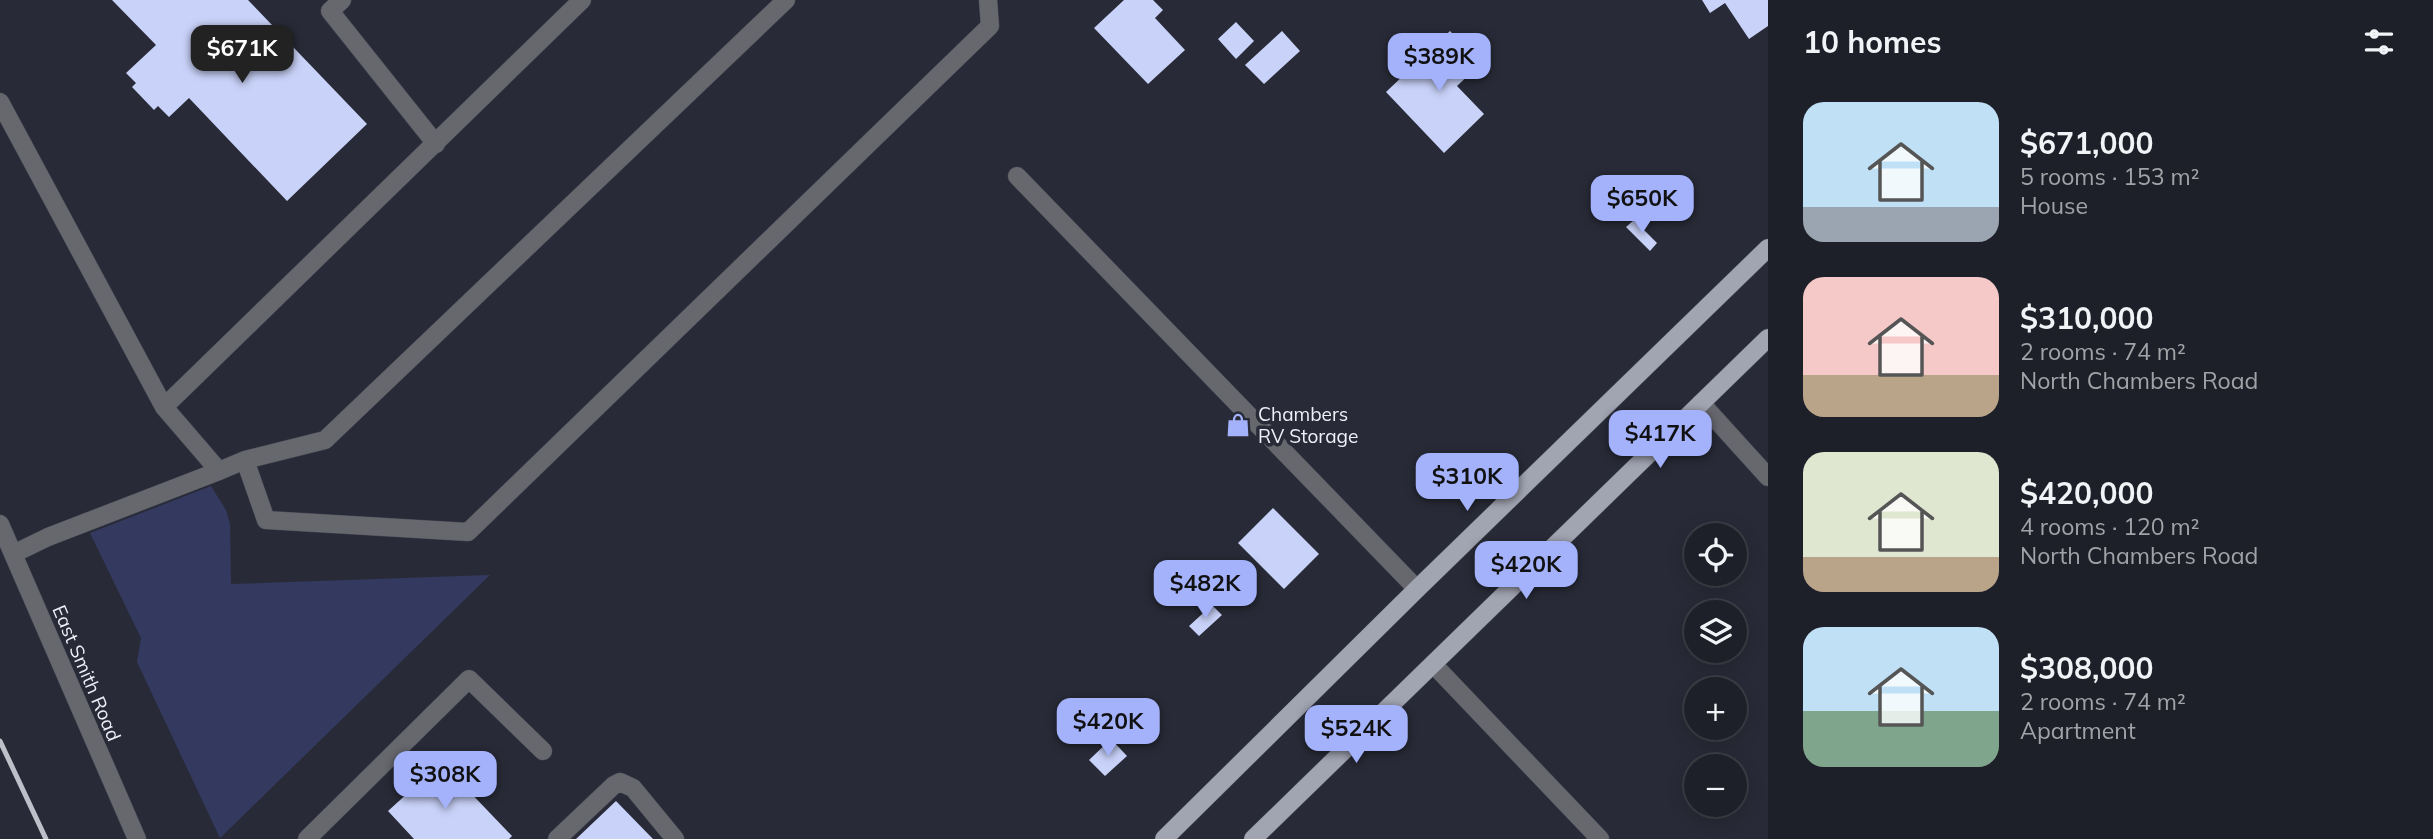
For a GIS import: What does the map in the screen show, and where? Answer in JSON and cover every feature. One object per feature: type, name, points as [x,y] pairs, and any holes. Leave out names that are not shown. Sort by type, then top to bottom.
[{"type":"main road","points":[[1164,839],[1768,248]]},
{"type":"main road","points":[[1253,839],[1768,338]]},
{"type":"street","points":[[342,0],[330,11],[436,144]]},
{"type":"street","points":[[164,407],[582,0]]},
{"type":"street","points":[[13,554],[48,537],[245,460],[325,440],[786,0]]},
{"type":"street","points":[[245,460],[266,520],[468,533],[990,26],[988,0]]},
{"type":"street","points":[[0,102],[164,407],[219,471]]},
{"type":"street","points":[[1017,176],[1417,589]]},
{"type":"street","points":[[1701,403],[1768,477]]},
{"type":"street","name":"East Smith Road","points":[[0,524],[137,839]]},
{"type":"street","points":[[1433,664],[1600,839]]},
{"type":"street","points":[[307,839],[469,679],[543,751]]},
{"type":"street","points":[[557,839],[620,782],[633,788],[675,839]]},
{"type":"shaded area","points":[[211,486],[226,510],[230,524],[231,584],[490,575],[220,838],[137,662],[141,638],[90,533]]},
{"type":"building","points":[[112,0],[248,0],[367,124],[287,201],[189,98],[169,117],[158,106],[154,110],[132,87],[136,83],[126,73],[156,45]]},
{"type":"building","points":[[1124,0],[1153,0],[1163,10],[1155,18],[1185,50],[1148,84],[1094,28]]},
{"type":"building","points":[[1702,0],[1768,0],[1768,26],[1749,39],[1725,3],[1710,13]]},
{"type":"building","points":[[1236,22],[1254,41],[1236,59],[1218,39]]},
{"type":"building","points":[[1282,31],[1300,51],[1264,84],[1245,65]]},
{"type":"building","points":[[1450,31],[1467,49],[1462,54],[1475,69],[1457,86],[1484,114],[1444,153],[1386,92]]},
{"type":"building","points":[[1634,220],[1657,243],[1650,251],[1626,227]]},
{"type":"building","points":[[1273,508],[1319,554],[1284,589],[1238,543]]},
{"type":"building","points":[[1212,605],[1222,615],[1199,636],[1189,626]]},
{"type":"building","points":[[1111,739],[1127,756],[1105,776],[1089,760]]},
{"type":"building","points":[[443,764],[512,836],[509,839],[414,839],[388,811],[410,791],[406,787],[419,775],[425,781]]},
{"type":"building","points":[[616,801],[653,839],[576,839]]},
{"type":"railway","points":[[0,741],[46,839]]},
{"type":"place","name":"Chambers RV Storage","points":[[1238,425]]}]
